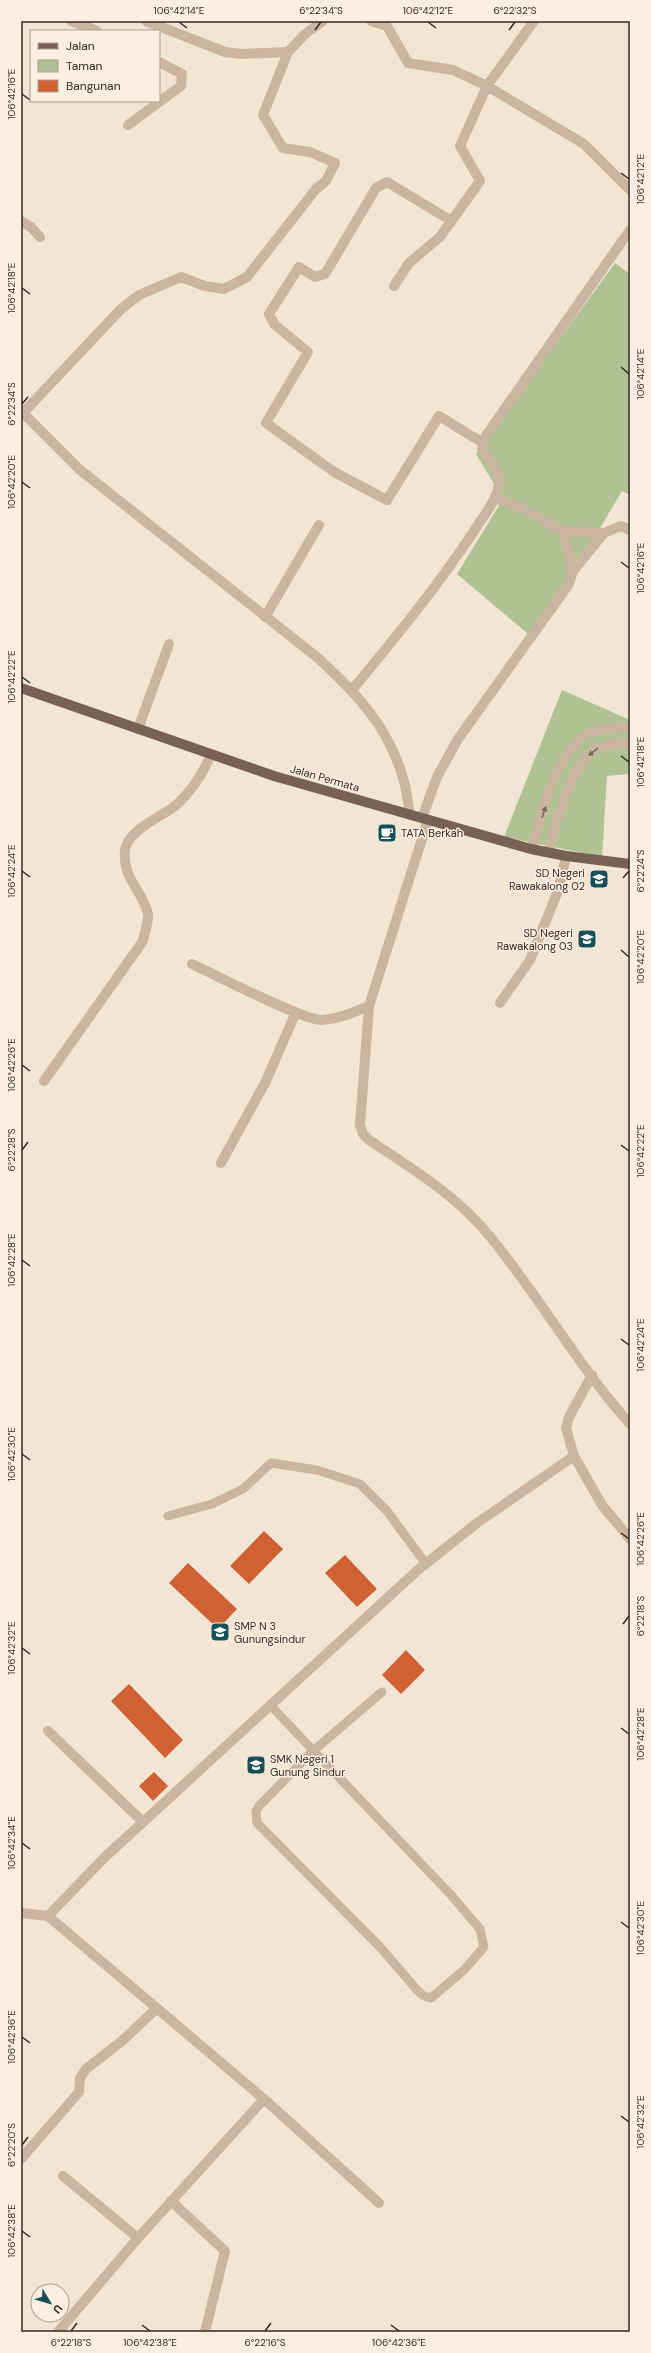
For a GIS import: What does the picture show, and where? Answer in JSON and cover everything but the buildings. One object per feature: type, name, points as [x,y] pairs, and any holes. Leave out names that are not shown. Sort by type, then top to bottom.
[{"type":"main road","name":"Jalan Permata","points":[[21,688],[274,776],[531,849],[566,856],[630,864]]},
{"type":"street","points":[[71,21],[94,30]]},
{"type":"street","points":[[146,21],[225,52],[241,54],[288,52]]},
{"type":"street","points":[[323,21],[305,34],[288,52],[263,115],[283,148],[310,152],[335,163],[326,181],[316,189],[247,276],[224,289],[205,286],[182,276],[139,295],[99,330],[22,412],[79,469],[318,658],[352,690],[375,717],[387,738],[404,779],[410,815]]},
{"type":"street","points":[[371,21],[387,26],[408,63],[453,70],[487,86],[584,144],[630,190]]},
{"type":"street","points":[[394,286],[409,263],[440,237],[450,220],[480,180],[460,146],[487,86],[534,21]]},
{"type":"street","points":[[160,63],[182,74],[181,86],[160,101]]},
{"type":"street","points":[[128,125],[159,102]]},
{"type":"street","points":[[450,220],[387,182],[376,188],[325,274],[315,277],[299,267],[269,314],[275,325],[308,352],[266,423],[334,472],[387,500],[439,416],[483,443]]},
{"type":"street","points":[[21,221],[31,227],[40,237]]},
{"type":"street","points":[[352,690],[446,575],[495,498],[499,482],[498,475],[495,466],[482,448],[483,443],[630,230]]},
{"type":"street","points":[[495,498],[522,508],[563,531],[604,533],[621,526],[630,530]]},
{"type":"street","points":[[265,617],[318,525]]},
{"type":"street","points":[[563,531],[573,571]]},
{"type":"street","points":[[604,533],[573,571],[569,584],[458,739],[437,777],[370,1006],[360,1125],[363,1134],[369,1140],[426,1177],[461,1207],[492,1238],[592,1375],[630,1424]]},
{"type":"street","points":[[138,729],[169,644]]},
{"type":"street","points":[[531,849],[556,774],[570,750],[580,739],[591,732],[630,727]]},
{"type":"street","points":[[548,852],[571,781],[580,767],[598,747],[630,744]]},
{"type":"street","points":[[44,1081],[143,941],[148,916],[126,871],[125,848],[135,833],[174,807],[189,791],[203,774],[211,754]]},
{"type":"street","points":[[500,1003],[530,960],[558,891],[566,856]]},
{"type":"street","points":[[192,964],[296,1012],[320,1020],[335,1018],[370,1006]]},
{"type":"street","points":[[221,1163],[266,1081],[296,1012]]},
{"type":"street","points":[[592,1375],[569,1417],[566,1428],[574,1456],[602,1505],[630,1539]]},
{"type":"street","points":[[48,1916],[73,1887],[270,1705],[426,1564],[477,1523],[574,1456]]},
{"type":"street","points":[[48,1731],[143,1822]]},
{"type":"street","points":[[21,1913],[48,1916],[264,2099],[379,2203]]},
{"type":"street","points":[[21,2158],[77,2095],[80,2078],[86,2069],[122,2041],[157,2008]]},
{"type":"street","points":[[58,2332],[138,2238],[264,2099]]},
{"type":"street","points":[[63,2176],[138,2238]]},
{"type":"street","points":[[171,2201],[225,2251],[205,2332]]},
{"type":"lane","points":[[168,1516],[212,1504],[243,1489],[270,1463],[317,1470],[360,1484],[386,1511],[426,1564]]},
{"type":"lane","points":[[270,1705],[314,1751],[426,1867],[480,1930],[484,1947],[478,1956],[431,1998],[424,1996],[417,1990],[381,1948],[257,1823],[256,1811],[259,1806],[314,1751],[382,1692]]},
{"type":"green space","points":[[615,263],[630,274],[630,495],[622,491],[534,639],[457,574],[503,499],[476,454]]},
{"type":"green space","points":[[562,690],[630,720],[630,774],[607,776],[602,857],[504,837]]},
{"type":"place","name":"TATA Berkah","points":[[387,833]]},
{"type":"place","name":"SD Negeri Rawakalong 02","points":[[599,879]]},
{"type":"place","name":"SD Negeri Rawakalong 03","points":[[587,939]]},
{"type":"place","name":"SMP N 3 Gunungsindur","points":[[220,1632]]},
{"type":"place","name":"SMK Negeri 1 Gunung Sindur","points":[[256,1765]]}]
